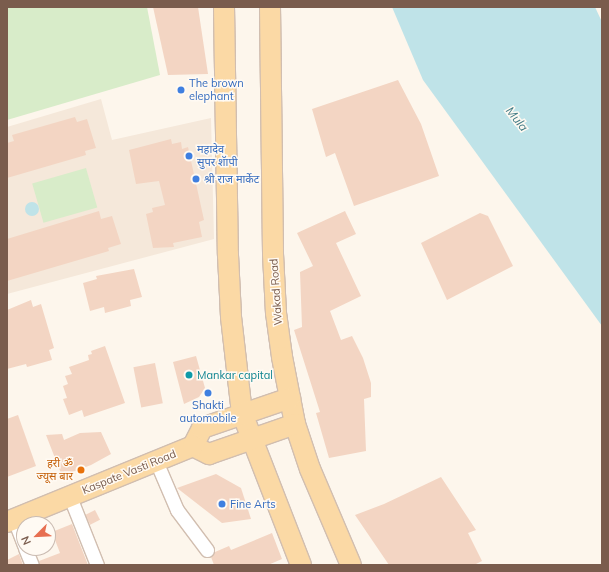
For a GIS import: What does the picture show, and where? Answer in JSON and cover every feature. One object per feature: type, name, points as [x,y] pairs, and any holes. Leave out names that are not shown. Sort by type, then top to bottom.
[{"type":"main road","points":[[224,7],[230,317],[242,413],[251,440],[301,565]]},
{"type":"main road","name":"Wakad Road","points":[[270,7],[276,313],[295,424],[310,470],[351,565]]},
{"type":"main road","points":[[290,398],[242,413],[202,428],[193,446],[209,454],[295,424]]},
{"type":"main road","name":"Kaspate Vasti Road","points":[[11,521],[193,446]]},
{"type":"street","points":[[156,461],[177,510],[206,550]]},
{"type":"street","points":[[70,497],[97,565]]},
{"type":"street","points":[[11,521],[16,530]]},
{"type":"shaded area","points":[[101,99],[112,140],[211,118],[214,239],[7,294],[7,127]]},
{"type":"green space","points":[[7,7],[147,7],[160,75],[7,120]]},
{"type":"green space","points":[[86,168],[97,207],[43,223],[32,183]]},
{"type":"water","name":"Mula","points":[[392,7],[595,7],[602,22],[602,326],[423,80]]},
{"type":"water","points":[[29,202],[35,202],[39,206],[39,212],[35,216],[29,216],[25,212],[25,206]]},
{"type":"building","points":[[153,7],[198,7],[208,74],[168,75]]},
{"type":"building","points":[[398,80],[421,124],[439,176],[354,206],[335,153],[326,157],[312,109]]},
{"type":"building","points":[[75,117],[77,122],[87,119],[96,148],[85,151],[86,155],[7,178],[7,143],[14,141],[12,135]]},
{"type":"building","points":[[171,139],[172,144],[181,142],[182,149],[188,147],[204,220],[199,222],[202,237],[173,243],[174,247],[153,248],[146,214],[153,212],[152,208],[165,205],[159,181],[136,184],[129,150]]},
{"type":"building","points":[[99,211],[101,219],[112,216],[121,244],[108,248],[109,251],[7,281],[7,239]]},
{"type":"building","points":[[345,211],[356,234],[336,243],[361,296],[330,311],[341,340],[352,336],[363,358],[371,383],[371,397],[364,399],[366,451],[329,458],[316,413],[320,412],[294,330],[302,327],[300,272],[313,266],[297,233]]},
{"type":"building","points":[[480,213],[488,216],[513,266],[447,300],[421,243]]},
{"type":"building","points":[[134,269],[142,297],[130,300],[131,306],[105,313],[104,307],[90,311],[83,283],[97,279],[96,276]]},
{"type":"building","points":[[31,300],[33,307],[41,304],[54,348],[49,350],[52,360],[27,367],[26,364],[7,369],[7,310]]},
{"type":"building","points":[[105,346],[125,403],[84,417],[82,410],[69,415],[63,399],[67,398],[63,386],[68,384],[65,376],[72,374],[69,367],[89,360],[88,355],[92,354],[91,351]]},
{"type":"building","name":"Mankar capital","points":[[196,356],[205,388],[199,397],[184,404],[173,362]]},
{"type":"building","points":[[155,363],[163,403],[141,407],[133,367]]},
{"type":"building","points":[[18,415],[36,466],[7,477],[7,419]]},
{"type":"building","points":[[101,432],[111,454],[91,465],[62,476],[46,435],[62,434],[64,440],[80,433]]},
{"type":"building","name":"Fine Arts","points":[[216,474],[241,488],[251,519],[222,523],[177,488]]},
{"type":"building","points":[[441,477],[476,530],[468,533],[482,561],[474,565],[389,565],[355,515],[384,504]]},
{"type":"building","points":[[95,510],[100,520],[90,525],[85,515]]},
{"type":"building","points":[[72,524],[88,565],[40,565],[39,561],[56,556],[60,553],[56,542],[56,530]]},
{"type":"building","points":[[272,533],[282,559],[268,565],[214,565],[211,557],[215,552],[229,546],[231,550]]},
{"type":"building","points":[[16,556],[20,556],[23,565],[7,565],[7,560]]},
{"type":"place","name":"The brown elephant","points":[[181,90]]},
{"type":"place","name":"महादेव सुपर शॅापी","points":[[189,156]]},
{"type":"place","name":"श्री राज मार्केट","points":[[196,179]]},
{"type":"place","name":"Mankar capital","points":[[189,375]]},
{"type":"place","name":"Shakti automobile","points":[[208,393]]},
{"type":"place","name":"हरी ॐ ज्यूस बार","points":[[81,470]]},
{"type":"place","name":"Fine Arts","points":[[222,504]]}]
